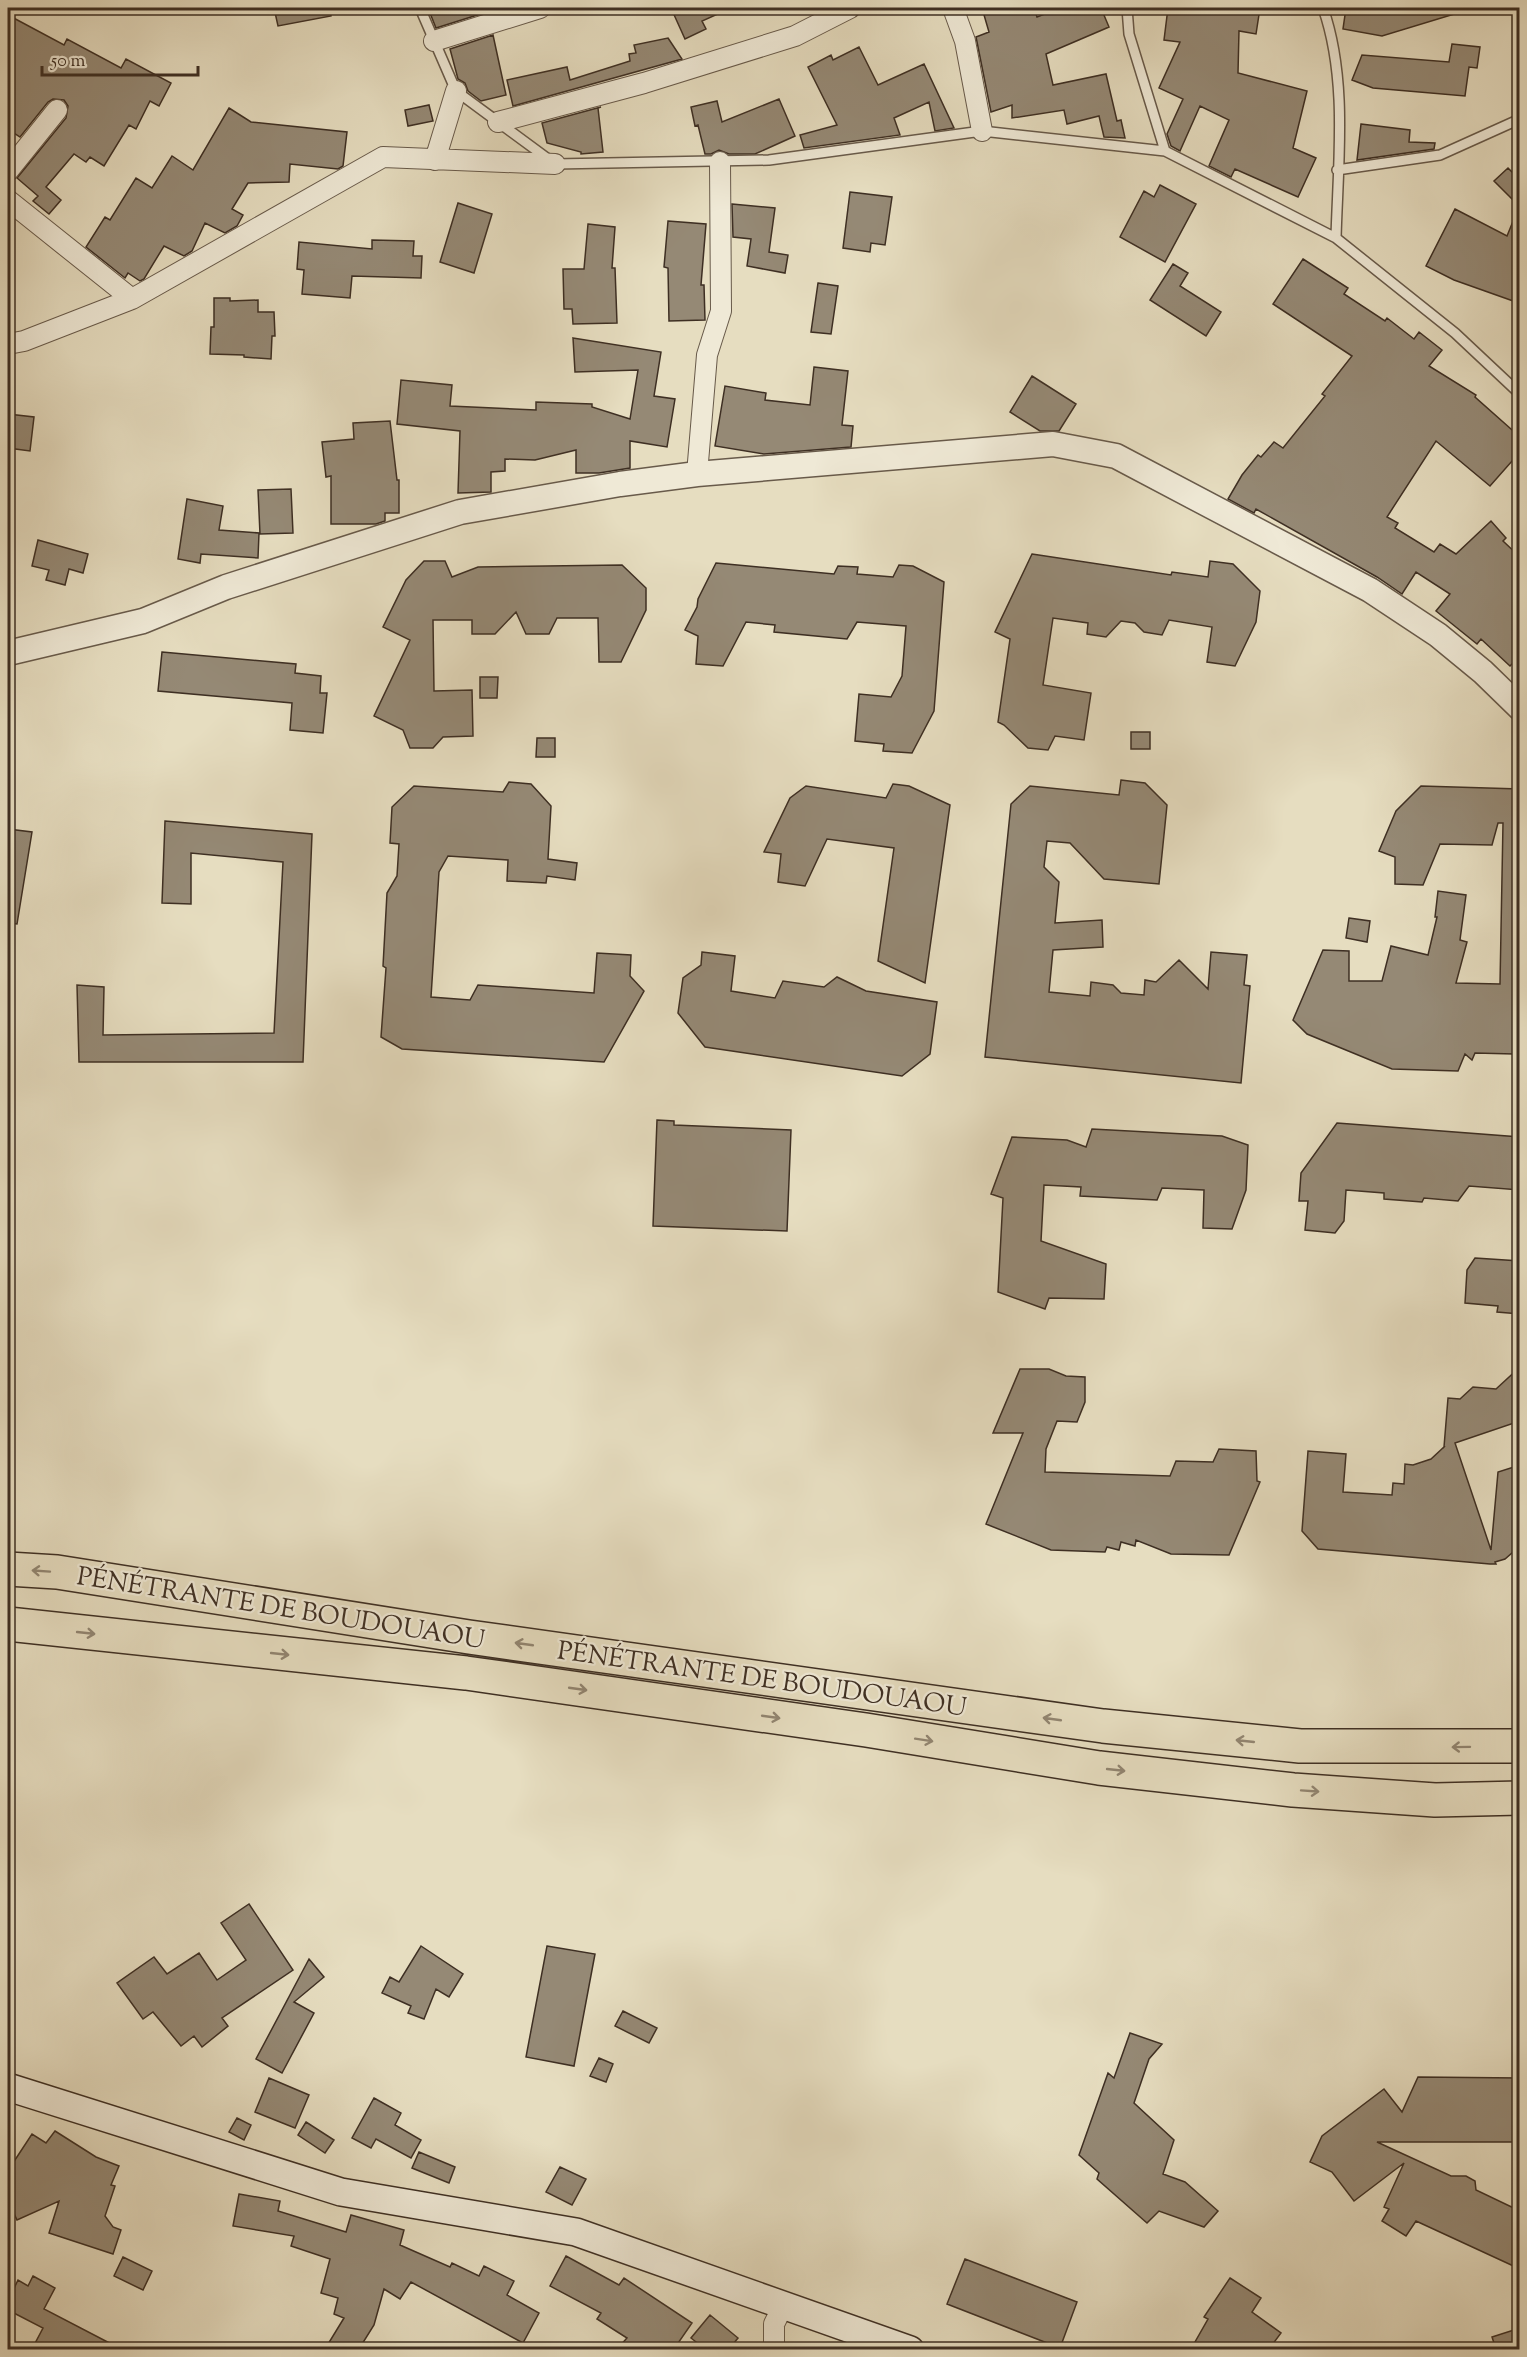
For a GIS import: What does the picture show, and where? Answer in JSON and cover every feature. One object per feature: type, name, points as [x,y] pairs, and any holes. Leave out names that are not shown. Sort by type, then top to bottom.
[{"type":"highway","name":"PÉNÉTRANTE DE BOUDOUAOU","points":[[8,1569],[79,1575],[469,1636],[1103,1726],[1300,1746],[1520,1746]]},
{"type":"highway","name":"PÉNÉTRANTE DE BOUDOUAOU","points":[[8,1624],[466,1673],[866,1730],[1099,1768],[1293,1790],[1435,1800],[1520,1798]]},
{"type":"highway","points":[[8,1632],[53,1630]]},
{"type":"main road","points":[[8,2087],[341,2192],[576,2232],[910,2349]]},
{"type":"street","points":[[434,41],[540,8]]},
{"type":"street","points":[[498,122],[644,83],[795,36],[850,8]]},
{"type":"street","points":[[953,8],[964,40],[982,131]]},
{"type":"street","points":[[435,160],[456,91]]},
{"type":"street","points":[[8,171],[57,110]]},
{"type":"street","points":[[8,344],[24,341],[132,298],[383,157],[555,164]]},
{"type":"street","points":[[697,474],[706,355],[721,311],[720,162]]},
{"type":"street","points":[[8,200],[132,298]]},
{"type":"street","points":[[8,653],[143,621],[226,587],[460,512],[621,484],[697,474],[1053,444],[1116,456],[1370,590],[1438,635],[1483,672],[1520,708]]},
{"type":"street","points":[[774,2349],[774,2324],[783,2306]]},
{"type":"lane","points":[[420,8],[456,91],[555,164],[769,160],[982,131],[1165,150],[1336,238],[1455,333],[1520,394]]},
{"type":"lane","points":[[1127,8],[1128,34],[1165,150]]},
{"type":"lane","points":[[1323,8],[1332,34],[1339,76],[1336,238]]},
{"type":"lane","points":[[1337,170],[1440,155],[1518,123]]},
{"type":"building","points":[[274,8],[330,8],[331,16],[278,26]]},
{"type":"building","points":[[428,8],[461,8],[462,14],[490,11],[436,28]]},
{"type":"building","points":[[671,8],[731,8],[702,21],[706,29],[685,39]]},
{"type":"building","points":[[982,8],[1034,8],[1037,17],[1060,8],[1101,8],[1109,27],[1046,54],[1053,85],[1106,74],[1117,121],[1121,120],[1125,138],[1104,137],[1099,116],[1067,124],[1064,110],[1012,118],[1012,105],[991,112],[976,37],[989,32]]},
{"type":"building","points":[[1168,8],[1206,10],[1206,8],[1260,8],[1256,34],[1239,31],[1238,73],[1307,91],[1293,148],[1316,158],[1298,197],[1235,169],[1231,177],[1209,166],[1229,120],[1200,106],[1180,151],[1171,146],[1167,134],[1183,99],[1159,88],[1180,42],[1164,40]]},
{"type":"building","points":[[1346,8],[1460,8],[1461,12],[1382,36],[1343,29]]},
{"type":"building","points":[[8,15],[64,45],[67,39],[121,68],[126,59],[171,83],[159,106],[150,101],[136,129],[129,125],[104,166],[90,157],[86,162],[74,154],[46,187],[61,200],[49,214],[33,201],[38,196],[17,178],[66,118],[68,106],[64,100],[53,99],[48,102],[20,137],[8,129]]},
{"type":"building","points":[[493,35],[506,95],[481,101],[468,91],[465,83],[458,79],[450,49]]},
{"type":"building","points":[[668,38],[682,59],[513,106],[507,80],[567,67],[570,80],[630,61],[629,54],[636,53],[634,45]]},
{"type":"building","points":[[1452,44],[1480,47],[1477,68],[1469,67],[1465,96],[1373,88],[1352,80],[1362,55],[1449,62]]},
{"type":"building","points":[[859,47],[878,85],[924,64],[954,128],[935,131],[929,102],[894,118],[900,135],[804,148],[800,135],[837,125],[808,67],[831,55],[833,60]]},
{"type":"building","points":[[779,99],[795,136],[755,154],[729,154],[719,150],[705,154],[691,107],[717,101],[722,122]]},
{"type":"building","points":[[429,105],[433,121],[408,126],[405,110]]},
{"type":"building","points":[[601,107],[598,108],[603,152],[581,154],[581,152],[547,143],[542,123]]},
{"type":"building","points":[[229,108],[251,122],[347,132],[343,166],[338,169],[290,164],[289,182],[248,183],[232,209],[243,215],[237,226],[225,233],[205,223],[192,251],[184,256],[164,246],[144,279],[140,281],[128,273],[125,278],[86,247],[105,217],[110,220],[136,178],[152,188],[172,156],[193,170]]},
{"type":"building","points":[[1361,124],[1410,130],[1409,142],[1435,143],[1434,149],[1357,160]]},
{"type":"building","points":[[1508,168],[1520,180],[1520,207],[1494,181]]},
{"type":"building","points":[[1160,185],[1196,204],[1165,262],[1120,237],[1144,191],[1154,197]]},
{"type":"building","points":[[850,192],[892,197],[885,245],[871,243],[870,252],[843,248]]},
{"type":"building","points":[[458,203],[492,214],[474,273],[440,262]]},
{"type":"building","points":[[732,204],[775,208],[769,252],[788,255],[785,273],[747,266],[751,239],[733,237]]},
{"type":"building","points":[[1455,209],[1507,236],[1518,209],[1520,209],[1520,292],[1516,302],[1454,280],[1426,266]]},
{"type":"building","points":[[668,221],[706,224],[701,285],[704,285],[705,320],[669,321],[668,268],[664,267]]},
{"type":"building","points":[[588,224],[615,227],[612,268],[615,268],[617,323],[573,324],[572,309],[564,309],[563,269],[584,269]]},
{"type":"building","points":[[372,240],[414,241],[413,256],[422,256],[421,278],[352,276],[350,298],[302,294],[304,270],[297,269],[299,242],[372,249]]},
{"type":"building","points":[[1303,259],[1348,288],[1344,294],[1385,321],[1387,318],[1414,339],[1419,332],[1442,350],[1429,366],[1476,395],[1475,397],[1520,437],[1520,452],[1490,486],[1436,441],[1387,517],[1398,523],[1395,528],[1434,552],[1440,544],[1456,554],[1491,521],[1506,538],[1503,541],[1520,557],[1520,656],[1510,666],[1481,639],[1477,644],[1436,611],[1450,594],[1416,572],[1402,594],[1377,577],[1256,509],[1254,513],[1228,499],[1242,475],[1258,455],[1261,457],[1274,442],[1283,448],[1325,396],[1322,394],[1352,356],[1273,304]]},
{"type":"building","points":[[1173,264],[1188,273],[1180,286],[1221,312],[1206,336],[1150,300]]},
{"type":"building","points":[[818,283],[838,286],[831,334],[811,332]]},
{"type":"building","points":[[214,298],[230,298],[230,301],[258,300],[258,312],[274,312],[275,336],[272,336],[271,359],[210,354],[211,327],[214,327]]},
{"type":"building","points":[[573,338],[661,352],[654,396],[675,399],[667,447],[630,441],[630,468],[599,473],[576,473],[576,450],[535,460],[505,459],[505,471],[491,472],[491,492],[458,493],[460,431],[397,424],[401,380],[452,385],[450,406],[536,410],[536,402],[592,404],[592,407],[630,419],[638,370],[575,372]]},
{"type":"building","points":[[814,367],[848,371],[842,425],[853,426],[851,447],[764,454],[715,446],[725,386],[766,393],[765,400],[810,405]]},
{"type":"building","points":[[1032,376],[1076,404],[1059,431],[1040,431],[1010,412]]},
{"type":"building","points":[[8,414],[34,417],[30,451],[8,448]]},
{"type":"building","points":[[390,421],[397,480],[399,480],[399,513],[385,513],[385,521],[376,524],[331,524],[331,476],[326,477],[322,442],[354,439],[353,423]]},
{"type":"building","points":[[291,489],[293,533],[260,534],[258,490]]},
{"type":"building","points":[[187,499],[223,506],[219,530],[259,533],[258,558],[201,554],[200,563],[178,559]]},
{"type":"building","points":[[38,540],[88,554],[83,573],[69,569],[65,585],[46,580],[49,570],[32,566]]},
{"type":"building","points":[[1032,554],[1171,575],[1172,572],[1208,577],[1210,561],[1233,564],[1260,591],[1256,622],[1235,666],[1207,662],[1212,627],[1169,620],[1162,635],[1144,632],[1135,623],[1121,621],[1106,637],[1087,634],[1088,623],[1053,618],[1043,685],[1091,693],[1084,740],[1055,736],[1048,750],[1028,748],[998,722],[1010,639],[995,632]]},
{"type":"building","points":[[424,561],[445,561],[452,577],[478,567],[622,565],[646,588],[646,610],[621,662],[599,662],[598,618],[557,618],[549,634],[526,634],[516,612],[495,634],[472,634],[472,620],[433,620],[434,691],[472,690],[473,736],[443,737],[433,748],[410,748],[403,730],[374,716],[410,640],[383,627],[406,580]]},
{"type":"building","points":[[716,563],[834,574],[838,566],[858,567],[857,574],[893,577],[899,565],[913,566],[944,582],[934,711],[912,753],[883,751],[884,744],[855,741],[859,694],[891,697],[902,676],[906,626],[857,622],[847,639],[774,632],[775,625],[746,622],[723,666],[696,664],[698,636],[685,630]]},
{"type":"building","points":[[162,652],[296,664],[295,673],[321,676],[320,693],[327,693],[323,733],[290,730],[292,703],[158,691]]},
{"type":"building","points":[[480,677],[498,677],[497,698],[480,698]]},
{"type":"building","points":[[1131,732],[1150,732],[1150,749],[1131,749]]},
{"type":"building","points":[[537,738],[555,738],[555,757],[536,757]]},
{"type":"building","points":[[1121,780],[1145,783],[1167,805],[1159,884],[1104,879],[1070,843],[1047,841],[1044,867],[1059,882],[1055,923],[1102,920],[1103,947],[1053,950],[1049,992],[1090,996],[1091,982],[1113,985],[1121,993],[1144,995],[1145,980],[1156,982],[1179,960],[1208,989],[1211,952],[1247,955],[1244,985],[1250,986],[1241,1083],[985,1057],[1011,804],[1030,786],[1119,795]]},
{"type":"building","points":[[509,782],[531,784],[551,806],[548,859],[577,863],[575,880],[547,876],[546,883],[507,881],[508,860],[448,856],[439,872],[431,997],[470,1000],[478,985],[594,993],[597,953],[631,955],[630,976],[644,991],[604,1062],[402,1049],[381,1037],[386,968],[383,966],[387,893],[397,876],[399,844],[390,843],[392,807],[414,786],[503,792]]},
{"type":"building","points":[[893,784],[909,786],[950,805],[925,983],[878,961],[894,848],[827,839],[805,886],[778,882],[781,854],[764,852],[790,798],[806,786],[886,798]]},
{"type":"building","points":[[1421,786],[1520,789],[1520,1049],[1514,1054],[1475,1053],[1472,1060],[1465,1054],[1458,1071],[1392,1069],[1307,1034],[1293,1020],[1323,950],[1349,951],[1349,981],[1382,981],[1391,946],[1428,955],[1437,917],[1435,917],[1438,891],[1466,895],[1460,940],[1467,942],[1456,983],[1500,984],[1503,823],[1498,823],[1492,845],[1440,844],[1423,885],[1395,884],[1395,857],[1379,851],[1396,811]]},
{"type":"building","points":[[165,821],[312,834],[303,1062],[79,1062],[77,985],[104,987],[103,1035],[274,1033],[283,862],[191,853],[191,904],[162,903]]},
{"type":"building","points":[[8,829],[32,832],[17,924],[8,923]]},
{"type":"building","points":[[1349,918],[1370,921],[1367,942],[1346,938]]},
{"type":"building","points":[[702,952],[735,956],[731,991],[775,998],[783,981],[824,987],[837,977],[866,991],[937,1002],[930,1054],[902,1076],[705,1047],[678,1013],[683,978],[701,965]]},
{"type":"building","points":[[657,1120],[674,1121],[674,1125],[791,1130],[787,1231],[653,1226]]},
{"type":"building","points":[[1337,1123],[1520,1137],[1520,1190],[1469,1186],[1458,1201],[1424,1198],[1422,1202],[1384,1199],[1384,1193],[1346,1190],[1344,1221],[1335,1233],[1305,1230],[1308,1201],[1299,1201],[1301,1173]]},
{"type":"building","points":[[1092,1129],[1222,1136],[1248,1145],[1246,1190],[1232,1229],[1203,1228],[1204,1190],[1162,1188],[1157,1200],[1080,1196],[1081,1187],[1044,1185],[1041,1241],[1106,1264],[1104,1299],[1049,1298],[1045,1309],[998,1292],[1003,1198],[991,1194],[1012,1137],[1067,1140],[1086,1147]]},
{"type":"building","points":[[1475,1258],[1520,1261],[1520,1314],[1497,1312],[1498,1306],[1465,1303],[1467,1270]]},
{"type":"building","points":[[1520,1367],[1520,1421],[1455,1443],[1491,1550],[1498,1472],[1520,1465],[1520,1546],[1505,1559],[1495,1562],[1496,1564],[1490,1564],[1318,1549],[1302,1531],[1308,1451],[1346,1454],[1343,1492],[1392,1495],[1393,1483],[1404,1484],[1405,1464],[1413,1465],[1431,1459],[1444,1447],[1448,1398],[1460,1399],[1473,1387],[1496,1389]]},
{"type":"building","points":[[1020,1369],[1049,1369],[1066,1376],[1085,1377],[1085,1402],[1077,1422],[1057,1421],[1046,1449],[1045,1472],[1170,1476],[1176,1461],[1213,1462],[1219,1449],[1256,1451],[1257,1481],[1260,1482],[1229,1555],[1171,1554],[1136,1540],[1135,1546],[1121,1542],[1119,1550],[1107,1547],[1105,1552],[1051,1550],[986,1524],[1023,1433],[993,1433]]},
{"type":"building","points":[[249,1904],[293,1970],[222,2018],[228,2026],[202,2047],[194,2036],[181,2046],[153,2012],[143,2019],[117,1983],[154,1957],[167,1974],[199,1953],[217,1980],[246,1960],[221,1923]]},
{"type":"building","points":[[421,1946],[463,1974],[449,1997],[436,1989],[424,2019],[408,2013],[411,2006],[382,1993],[390,1977],[399,1982]]},
{"type":"building","points":[[547,1946],[595,1954],[574,2066],[526,2057]]},
{"type":"building","points":[[309,1959],[324,1977],[294,2002],[314,2013],[282,2073],[256,2059]]},
{"type":"building","points":[[623,2011],[657,2028],[649,2043],[615,2026]]},
{"type":"building","points":[[1130,2033],[1162,2044],[1149,2059],[1134,2103],[1174,2140],[1163,2174],[1185,2182],[1218,2211],[1204,2227],[1159,2211],[1147,2223],[1097,2179],[1099,2173],[1079,2155],[1108,2073],[1114,2078]]},
{"type":"building","points":[[599,2058],[613,2064],[606,2082],[590,2076]]},
{"type":"building","points":[[1418,2077],[1520,2078],[1520,2142],[1377,2142],[1451,2176],[1466,2176],[1475,2181],[1476,2190],[1520,2211],[1520,2269],[1416,2221],[1406,2236],[1382,2221],[1389,2209],[1384,2207],[1404,2163],[1354,2201],[1332,2172],[1310,2162],[1322,2136],[1384,2089],[1402,2112]]},
{"type":"building","points":[[269,2078],[309,2095],[295,2128],[255,2112]]},
{"type":"building","points":[[374,2098],[401,2113],[395,2125],[421,2140],[411,2158],[376,2139],[371,2148],[352,2138]]},
{"type":"building","points":[[237,2118],[251,2125],[244,2140],[229,2132]]},
{"type":"building","points":[[306,2122],[334,2140],[325,2153],[298,2135]]},
{"type":"building","points":[[55,2131],[96,2157],[119,2166],[111,2185],[115,2186],[105,2216],[113,2227],[121,2230],[113,2254],[49,2233],[59,2201],[17,2220],[8,2200],[8,2167],[11,2166],[32,2134],[46,2143]]},
{"type":"building","points":[[419,2152],[455,2167],[449,2183],[412,2168]]},
{"type":"building","points":[[560,2167],[586,2179],[572,2205],[546,2192]]},
{"type":"building","points":[[239,2194],[280,2201],[278,2211],[346,2232],[351,2215],[404,2230],[400,2245],[450,2267],[452,2263],[479,2276],[484,2266],[514,2281],[507,2295],[539,2313],[523,2343],[411,2282],[400,2299],[384,2289],[374,2325],[359,2349],[325,2349],[344,2318],[334,2314],[338,2298],[321,2293],[330,2259],[291,2246],[294,2236],[233,2226]]},
{"type":"building","points":[[566,2256],[619,2285],[624,2278],[692,2323],[674,2349],[617,2349],[627,2338],[597,2319],[601,2313],[550,2286]]},
{"type":"building","points":[[123,2257],[152,2271],[143,2290],[114,2276]]},
{"type":"building","points":[[965,2259],[1077,2302],[1060,2348],[947,2304]]},
{"type":"building","points":[[33,2276],[55,2288],[44,2309],[121,2349],[32,2349],[43,2328],[8,2310],[8,2301],[18,2280],[28,2286]]},
{"type":"building","points":[[1230,2278],[1261,2298],[1252,2312],[1281,2333],[1269,2349],[1191,2349],[1208,2319],[1204,2317]]},
{"type":"building","points":[[710,2315],[738,2338],[729,2349],[705,2349],[691,2338]]},
{"type":"building","points":[[1520,2328],[1520,2349],[1496,2349],[1492,2337]]}]
